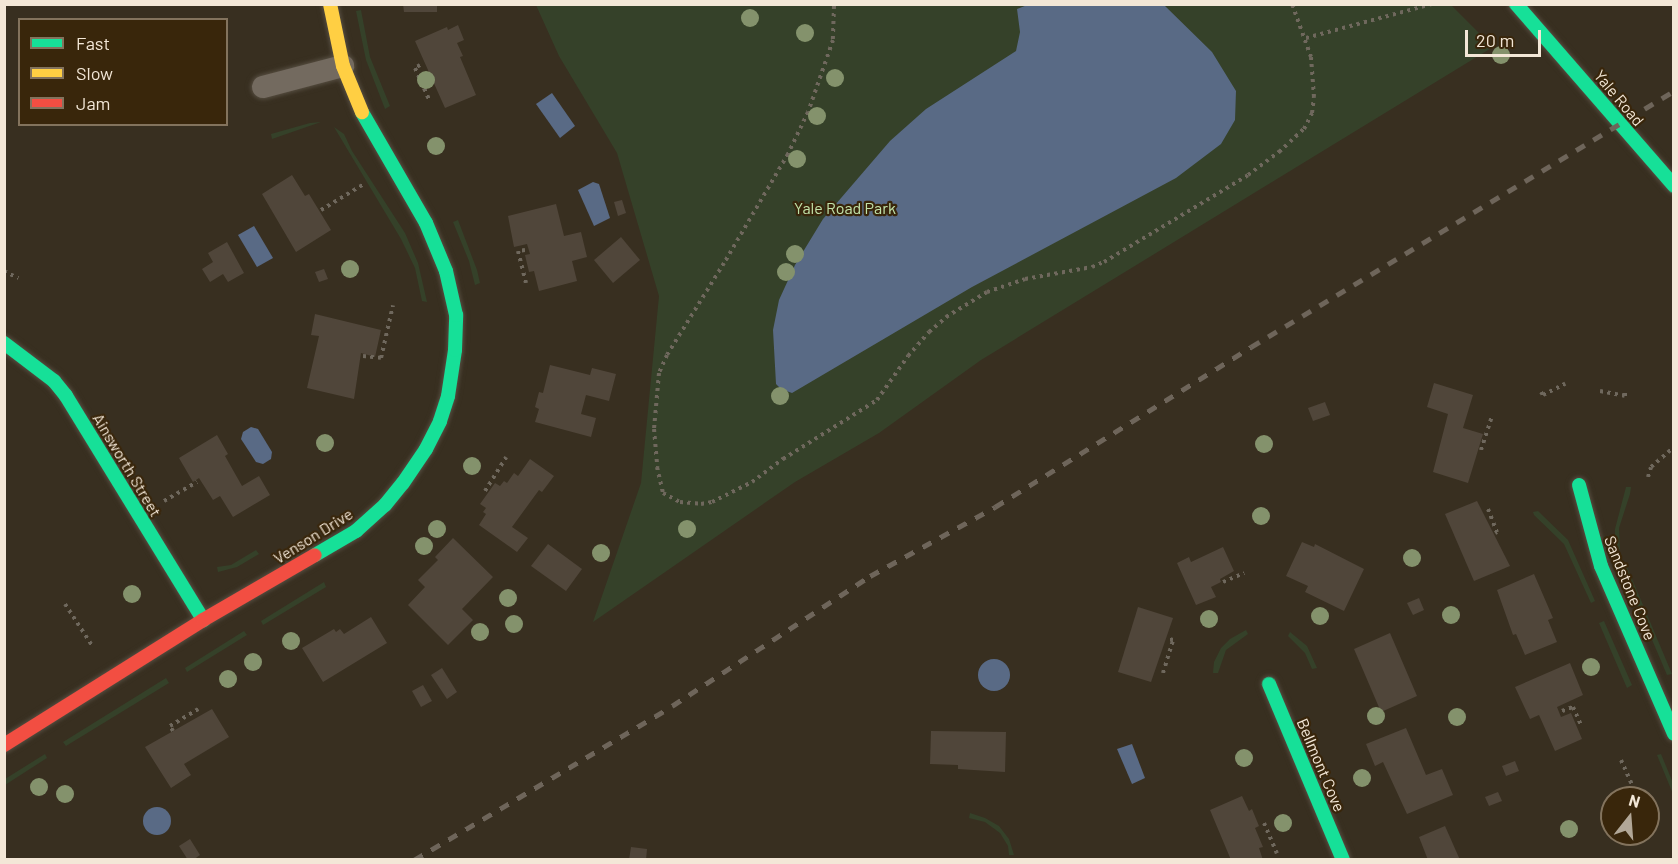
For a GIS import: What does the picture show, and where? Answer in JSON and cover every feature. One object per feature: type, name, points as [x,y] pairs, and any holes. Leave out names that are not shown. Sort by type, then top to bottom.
[{"type":"street","name":"Venson Drive","points":[[4,745],[203,620],[339,542],[373,516],[415,468],[440,421],[448,396],[455,350],[456,315],[446,271],[426,222],[356,101],[343,66],[330,4]]},
{"type":"street","name":"Yale Road","points":[[1516,4],[1674,186]]},
{"type":"street","points":[[263,87],[343,66]]},
{"type":"street","name":"Ainsworth Street","points":[[4,343],[54,381],[66,396],[203,620]]},
{"type":"street","name":"Sandstone Cove","points":[[1579,485],[1601,566],[1674,734]]},
{"type":"street","name":"Bellmont Cove","points":[[1269,684],[1343,860]]},
{"type":"path","points":[[820,4],[835,5],[834,40],[808,112],[788,154],[667,355],[659,373],[654,429],[657,467],[663,493],[680,502],[700,504],[712,502],[752,482],[783,459],[877,400],[908,356],[929,332],[946,317],[987,292],[1025,279],[1092,267],[1104,262],[1248,175],[1280,152],[1299,135],[1312,113],[1314,78],[1306,38],[1292,4]]},
{"type":"path","points":[[1306,38],[1432,4]]},
{"type":"path","points":[[420,65],[415,68],[430,101]]},
{"type":"path","points":[[321,210],[364,183]]},
{"type":"path","points":[[525,250],[518,251],[526,283]]},
{"type":"path","points":[[4,271],[18,278]]},
{"type":"path","points":[[363,356],[381,358],[393,305]]},
{"type":"path","points":[[1541,392],[1543,395],[1565,384]]},
{"type":"path","points":[[1600,391],[1625,396],[1625,393]]},
{"type":"path","points":[[1481,450],[1492,417]]},
{"type":"path","points":[[1648,477],[1651,466],[1673,448]]},
{"type":"path","points":[[485,491],[506,457]]},
{"type":"path","points":[[161,503],[197,482]]},
{"type":"path","points":[[1488,509],[1497,532],[1495,533]]},
{"type":"path","points":[[1223,582],[1244,573]]},
{"type":"path","points":[[65,604],[93,647]]},
{"type":"path","points":[[1163,673],[1173,640],[1169,639]]},
{"type":"path","points":[[1562,711],[1573,707],[1581,724]]},
{"type":"path","points":[[173,731],[170,726],[198,709]]},
{"type":"path","points":[[1621,760],[1633,786]]},
{"type":"path","points":[[1264,823],[1277,853]]},
{"type":"green space","name":"Yale Road Park","points":[[1450,4],[1493,47],[981,360],[879,433],[795,482],[593,622],[641,483],[659,296],[617,153],[559,56],[536,5]]},
{"type":"green space","points":[[361,10],[370,57],[390,106],[385,109],[366,60],[356,11]]},
{"type":"green space","points":[[321,122],[272,139],[271,134]]},
{"type":"green space","points":[[334,127],[344,134],[352,151],[405,233],[418,263],[427,302],[422,301],[415,268],[401,239]]},
{"type":"green space","points":[[458,220],[477,270],[480,283],[475,285],[469,261],[453,222]]},
{"type":"green space","points":[[1626,487],[1631,487],[1630,494],[1619,528],[1620,549],[1615,550],[1615,529]]},
{"type":"green space","points":[[1538,511],[1568,540],[1595,601],[1591,603],[1564,544],[1534,515],[1533,512]]},
{"type":"green space","points":[[256,550],[259,554],[237,567],[218,572],[217,567],[231,565]]},
{"type":"green space","points":[[1627,567],[1672,674],[1667,675],[1622,569]]},
{"type":"green space","points":[[324,582],[326,587],[263,625],[261,621]]},
{"type":"green space","points":[[1604,621],[1632,685],[1627,688],[1599,623]]},
{"type":"green space","points":[[1246,630],[1248,634],[1226,650],[1218,673],[1213,673],[1214,662],[1221,648],[1230,639]]},
{"type":"green space","points":[[244,631],[247,635],[187,672],[185,668]]},
{"type":"green space","points":[[1290,632],[1307,646],[1317,668],[1312,669],[1305,653],[1288,636]]},
{"type":"green space","points":[[166,678],[169,683],[66,746],[63,742]]},
{"type":"green space","points":[[45,754],[47,758],[5,785],[5,779]]},
{"type":"green space","points":[[1661,754],[1673,783],[1673,794],[1657,755]]},
{"type":"green space","points":[[970,813],[999,826],[1009,839],[1014,855],[1009,855],[1008,846],[1000,833],[985,822],[969,818]]},
{"type":"water","points":[[1030,4],[1164,5],[1212,52],[1236,91],[1235,120],[1221,144],[1176,178],[972,287],[792,393],[781,389],[776,384],[773,330],[779,300],[795,265],[823,219],[890,141],[926,109],[1016,51],[1020,32],[1017,9]]},
{"type":"water","points":[[552,93],[575,126],[560,138],[536,104]]},
{"type":"water","points":[[593,182],[599,184],[610,218],[594,226],[578,190]]},
{"type":"water","points":[[254,226],[273,258],[257,267],[238,235]]},
{"type":"water","points":[[251,427],[258,429],[272,452],[271,459],[263,464],[256,462],[241,439],[243,432]]},
{"type":"water","points":[[994,659],[1005,664],[1010,675],[1005,686],[994,691],[983,686],[978,675],[983,664]]},
{"type":"water","points":[[1132,744],[1145,778],[1132,784],[1117,749]]},
{"type":"water","points":[[157,807],[167,811],[171,821],[167,831],[157,835],[147,831],[143,821],[147,811]]},
{"type":"building","points":[[403,4],[437,4],[437,12],[404,12]]},
{"type":"building","points":[[458,25],[464,40],[457,43],[463,56],[460,57],[476,95],[445,108],[415,41],[447,27],[448,30]]},
{"type":"building","points":[[292,175],[305,196],[309,194],[331,230],[296,252],[262,194]]},
{"type":"building","points":[[622,200],[626,213],[618,216],[614,202]]},
{"type":"building","points":[[556,204],[564,236],[581,232],[587,257],[572,261],[577,281],[539,291],[534,271],[529,272],[525,255],[530,254],[527,244],[514,247],[508,216]]},
{"type":"building","points":[[621,237],[640,260],[613,283],[594,260]]},
{"type":"building","points":[[227,242],[244,273],[228,282],[223,274],[210,282],[202,269],[213,262],[208,253]]},
{"type":"building","points":[[324,269],[328,279],[319,282],[315,272]]},
{"type":"building","points":[[315,314],[381,330],[375,357],[361,353],[354,399],[307,388],[319,336],[311,335]]},
{"type":"building","points":[[550,365],[590,375],[592,368],[616,374],[609,401],[586,395],[581,414],[596,418],[591,437],[535,422],[539,409],[535,407],[539,392],[543,393]]},
{"type":"building","points":[[1434,383],[1473,395],[1463,428],[1483,434],[1468,483],[1433,472],[1448,414],[1427,407]]},
{"type":"building","points":[[1325,402],[1330,415],[1313,421],[1308,408]]},
{"type":"building","points":[[217,435],[228,454],[225,456],[242,486],[259,476],[270,495],[233,517],[220,496],[213,500],[199,478],[193,482],[179,458]]},
{"type":"building","points":[[530,459],[554,476],[542,492],[539,490],[512,527],[528,538],[517,552],[479,525],[486,514],[483,512],[486,508],[480,504],[495,483],[500,486],[504,481],[507,483],[514,473],[518,476]]},
{"type":"building","points":[[1477,501],[1510,566],[1474,581],[1445,514]]},
{"type":"building","points":[[453,538],[493,577],[462,609],[473,620],[448,645],[408,605],[425,587],[418,580],[438,560],[435,557]]},
{"type":"building","points":[[1302,542],[1314,547],[1315,544],[1364,569],[1344,611],[1305,592],[1308,586],[1286,576]]},
{"type":"building","points":[[548,544],[582,569],[566,591],[531,566]]},
{"type":"building","points":[[1223,547],[1234,571],[1211,587],[1216,597],[1196,605],[1177,563],[1189,557],[1191,562]]},
{"type":"building","points":[[1534,574],[1553,618],[1548,620],[1557,642],[1525,655],[1516,634],[1513,635],[1497,590]]},
{"type":"building","points":[[1419,598],[1424,610],[1413,615],[1407,603]]},
{"type":"building","points":[[1138,607],[1173,618],[1151,682],[1118,672]]},
{"type":"building","points":[[371,617],[387,643],[323,682],[302,648],[334,629],[336,632],[340,629],[344,634]]},
{"type":"building","points":[[1390,633],[1417,696],[1381,712],[1354,649]]},
{"type":"building","points":[[1570,663],[1583,695],[1557,707],[1561,717],[1571,713],[1582,739],[1555,751],[1539,715],[1530,719],[1515,687]]},
{"type":"building","points":[[442,668],[457,692],[447,699],[431,675]]},
{"type":"building","points":[[423,685],[432,701],[421,707],[412,691]]},
{"type":"building","points":[[212,709],[229,737],[184,764],[191,775],[171,788],[145,747]]},
{"type":"building","points":[[1406,728],[1426,775],[1442,769],[1453,795],[1407,814],[1383,762],[1375,766],[1366,744]]},
{"type":"building","points":[[931,731],[1006,732],[1005,772],[958,769],[958,765],[930,764]]},
{"type":"building","points":[[1515,761],[1519,771],[1506,776],[1502,766]]},
{"type":"building","points":[[1498,792],[1502,801],[1489,806],[1485,797]]},
{"type":"building","points":[[1242,796],[1249,811],[1252,809],[1259,826],[1255,828],[1263,847],[1259,848],[1263,860],[1231,860],[1210,810]]},
{"type":"building","points":[[1445,826],[1460,860],[1428,860],[1419,837]]},
{"type":"building","points":[[190,839],[200,855],[193,860],[188,860],[179,846]]},
{"type":"building","points":[[631,847],[647,849],[646,860],[629,860]]},
{"type":"railway","points":[[414,860],[672,706],[870,576],[995,507],[1251,347],[1674,91]]},
{"type":"traffic: fast","points":[[1516,4],[1674,186]]},
{"type":"traffic: fast","points":[[315,555],[356,531],[385,505],[403,483],[426,449],[440,421],[448,396],[455,350],[456,315],[446,271],[426,223],[362,112]]},
{"type":"traffic: fast","points":[[4,343],[54,381],[66,396],[203,620]]},
{"type":"traffic: fast","points":[[1579,485],[1601,566],[1674,734]]},
{"type":"traffic: fast","points":[[1269,684],[1343,860]]},
{"type":"traffic: slow","points":[[330,4],[343,66],[362,112]]},
{"type":"traffic: jam","points":[[4,745],[203,620],[315,555]]}]
